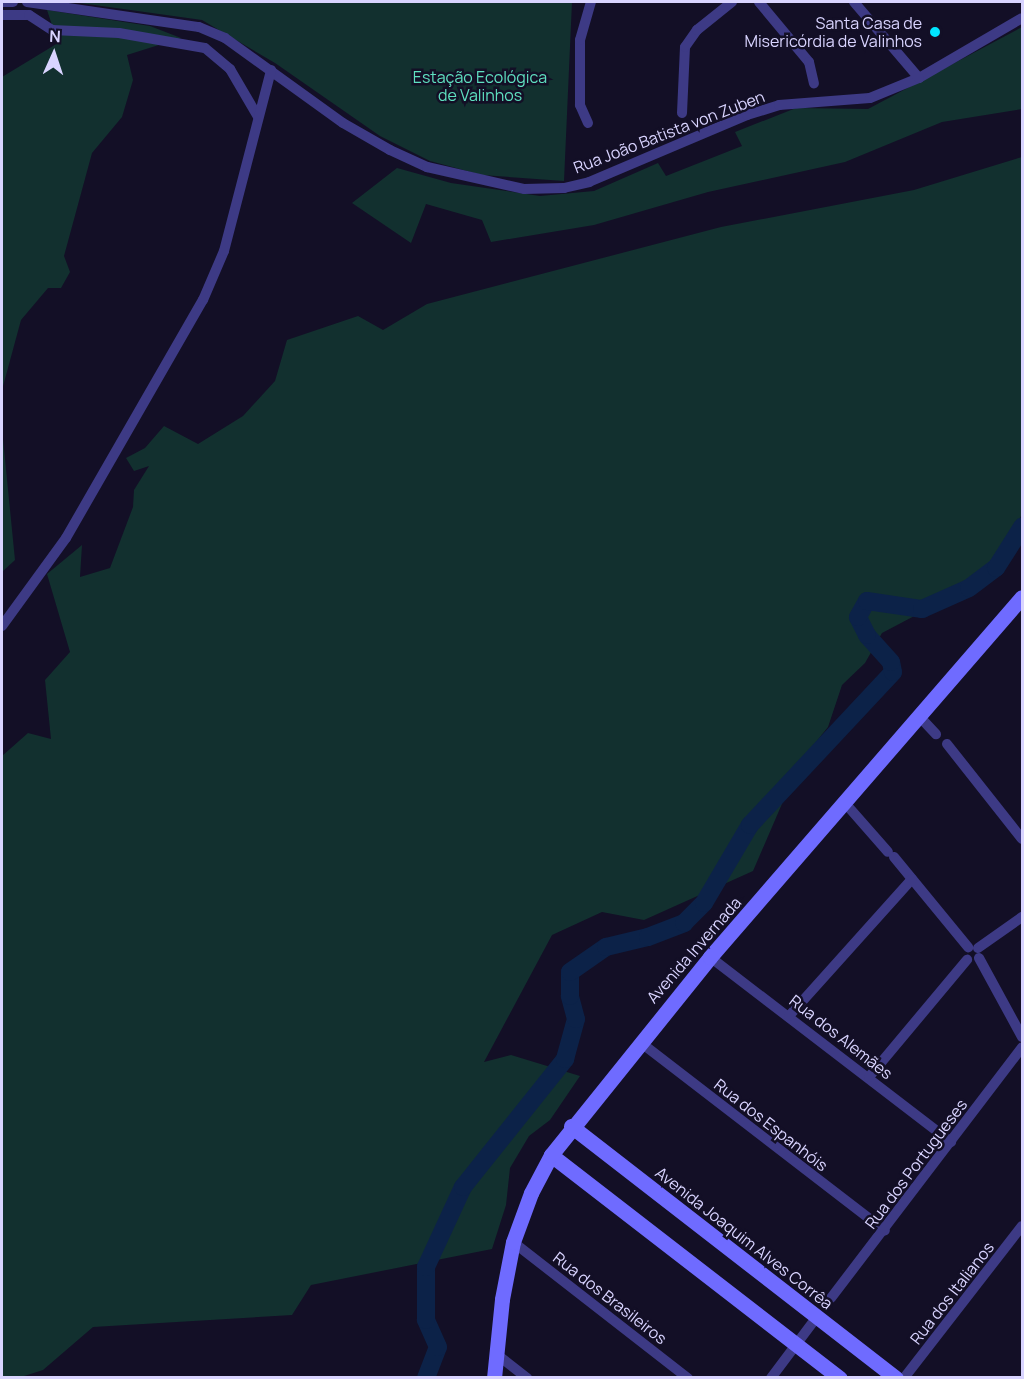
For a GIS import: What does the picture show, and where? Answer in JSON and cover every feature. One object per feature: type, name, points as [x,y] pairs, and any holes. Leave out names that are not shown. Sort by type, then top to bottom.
[{"type":"main road","name":"Avenida Invernada","points":[[494,1377],[495,1353],[513,1242],[531,1193],[551,1155],[710,957],[1023,597]]},
{"type":"main road","name":"Avenida Joaquim Alves Corrêa","points":[[572,1126],[816,1318],[896,1377]]},
{"type":"main road","points":[[551,1155],[840,1377]]},
{"type":"street","points":[[2,2],[13,2]]},
{"type":"street","name":"Rua João Batista von Zuben","points":[[27,2],[199,27],[225,38],[343,123],[400,154],[427,167],[477,181],[524,189],[564,188],[589,182],[747,115],[779,105],[870,98],[919,78],[1023,18]]},
{"type":"street","points":[[588,123],[580,105],[580,40],[591,2]]},
{"type":"street","points":[[682,113],[685,47],[697,30],[732,2]]},
{"type":"street","points":[[759,2],[809,62],[814,83]]},
{"type":"street","points":[[854,2],[919,78]]},
{"type":"street","points":[[2,15],[29,15],[52,30],[119,33],[205,48],[230,69],[258,117]]},
{"type":"street","points":[[3,620],[66,538],[203,300],[224,251],[272,70]]},
{"type":"street","points":[[919,716],[936,734]]},
{"type":"street","points":[[947,744],[1023,839]]},
{"type":"street","points":[[845,803],[975,951],[1023,1037]]},
{"type":"street","points":[[789,1016],[912,879]]},
{"type":"street","points":[[868,1077],[975,951],[1023,917]]},
{"type":"street","name":"Rua dos Alemães","points":[[710,957],[951,1142]]},
{"type":"street","name":"Rua dos Espanhóis","points":[[640,1042],[885,1231]]},
{"type":"street","name":"Rua dos Portugueses","points":[[831,1298],[885,1231],[1023,1047]]},
{"type":"street","name":"Rua dos Italianos","points":[[904,1377],[1023,1226]]},
{"type":"street","name":"Rua dos Brasileiros","points":[[513,1242],[688,1377]]},
{"type":"street","points":[[771,1377],[816,1318]]},
{"type":"street","points":[[495,1353],[527,1377]]},
{"type":"green space","name":"Estação Ecológica de Valinhos","points":[[73,2],[572,2],[564,181],[482,175],[430,161],[380,136],[275,63],[202,20]]},
{"type":"green space","points":[[47,10],[150,26],[181,38],[127,55],[133,80],[122,117],[92,153],[64,256],[70,272],[61,288],[48,288],[21,320],[2,390],[2,77],[58,43]]},
{"type":"green space","points":[[1022,27],[1022,109],[942,122],[845,162],[708,192],[594,225],[491,242],[482,220],[426,204],[411,243],[352,203],[397,168],[451,183],[540,196],[594,191],[658,163],[666,176],[742,146],[735,132],[796,108],[868,109]]},
{"type":"green space","points":[[1022,157],[1022,514],[994,574],[882,633],[865,663],[842,685],[828,727],[800,762],[753,871],[644,920],[602,912],[552,935],[484,1062],[511,1055],[580,1076],[550,1120],[529,1136],[510,1168],[506,1205],[492,1249],[311,1285],[292,1315],[93,1327],[43,1370],[21,1377],[2,1377],[2,756],[28,733],[51,739],[45,680],[70,652],[47,574],[82,545],[80,577],[110,568],[133,507],[134,490],[149,466],[134,471],[126,458],[145,448],[164,426],[198,444],[243,416],[275,381],[287,340],[358,316],[383,330],[427,304],[721,227],[914,190]]},
{"type":"green space","points":[[2,429],[15,560],[2,572]]},
{"type":"waterway","points":[[426,1378],[438,1347],[426,1320],[426,1267],[463,1187],[565,1059],[576,1019],[570,996],[570,972],[606,947],[648,937],[684,923],[704,903],[750,825],[893,672],[891,662],[867,635],[858,617],[867,601],[922,609],[969,588],[996,568],[1022,527]]},
{"type":"place","name":"Santa Casa de Misericórdia de Valinhos","points":[[935,32]]}]
